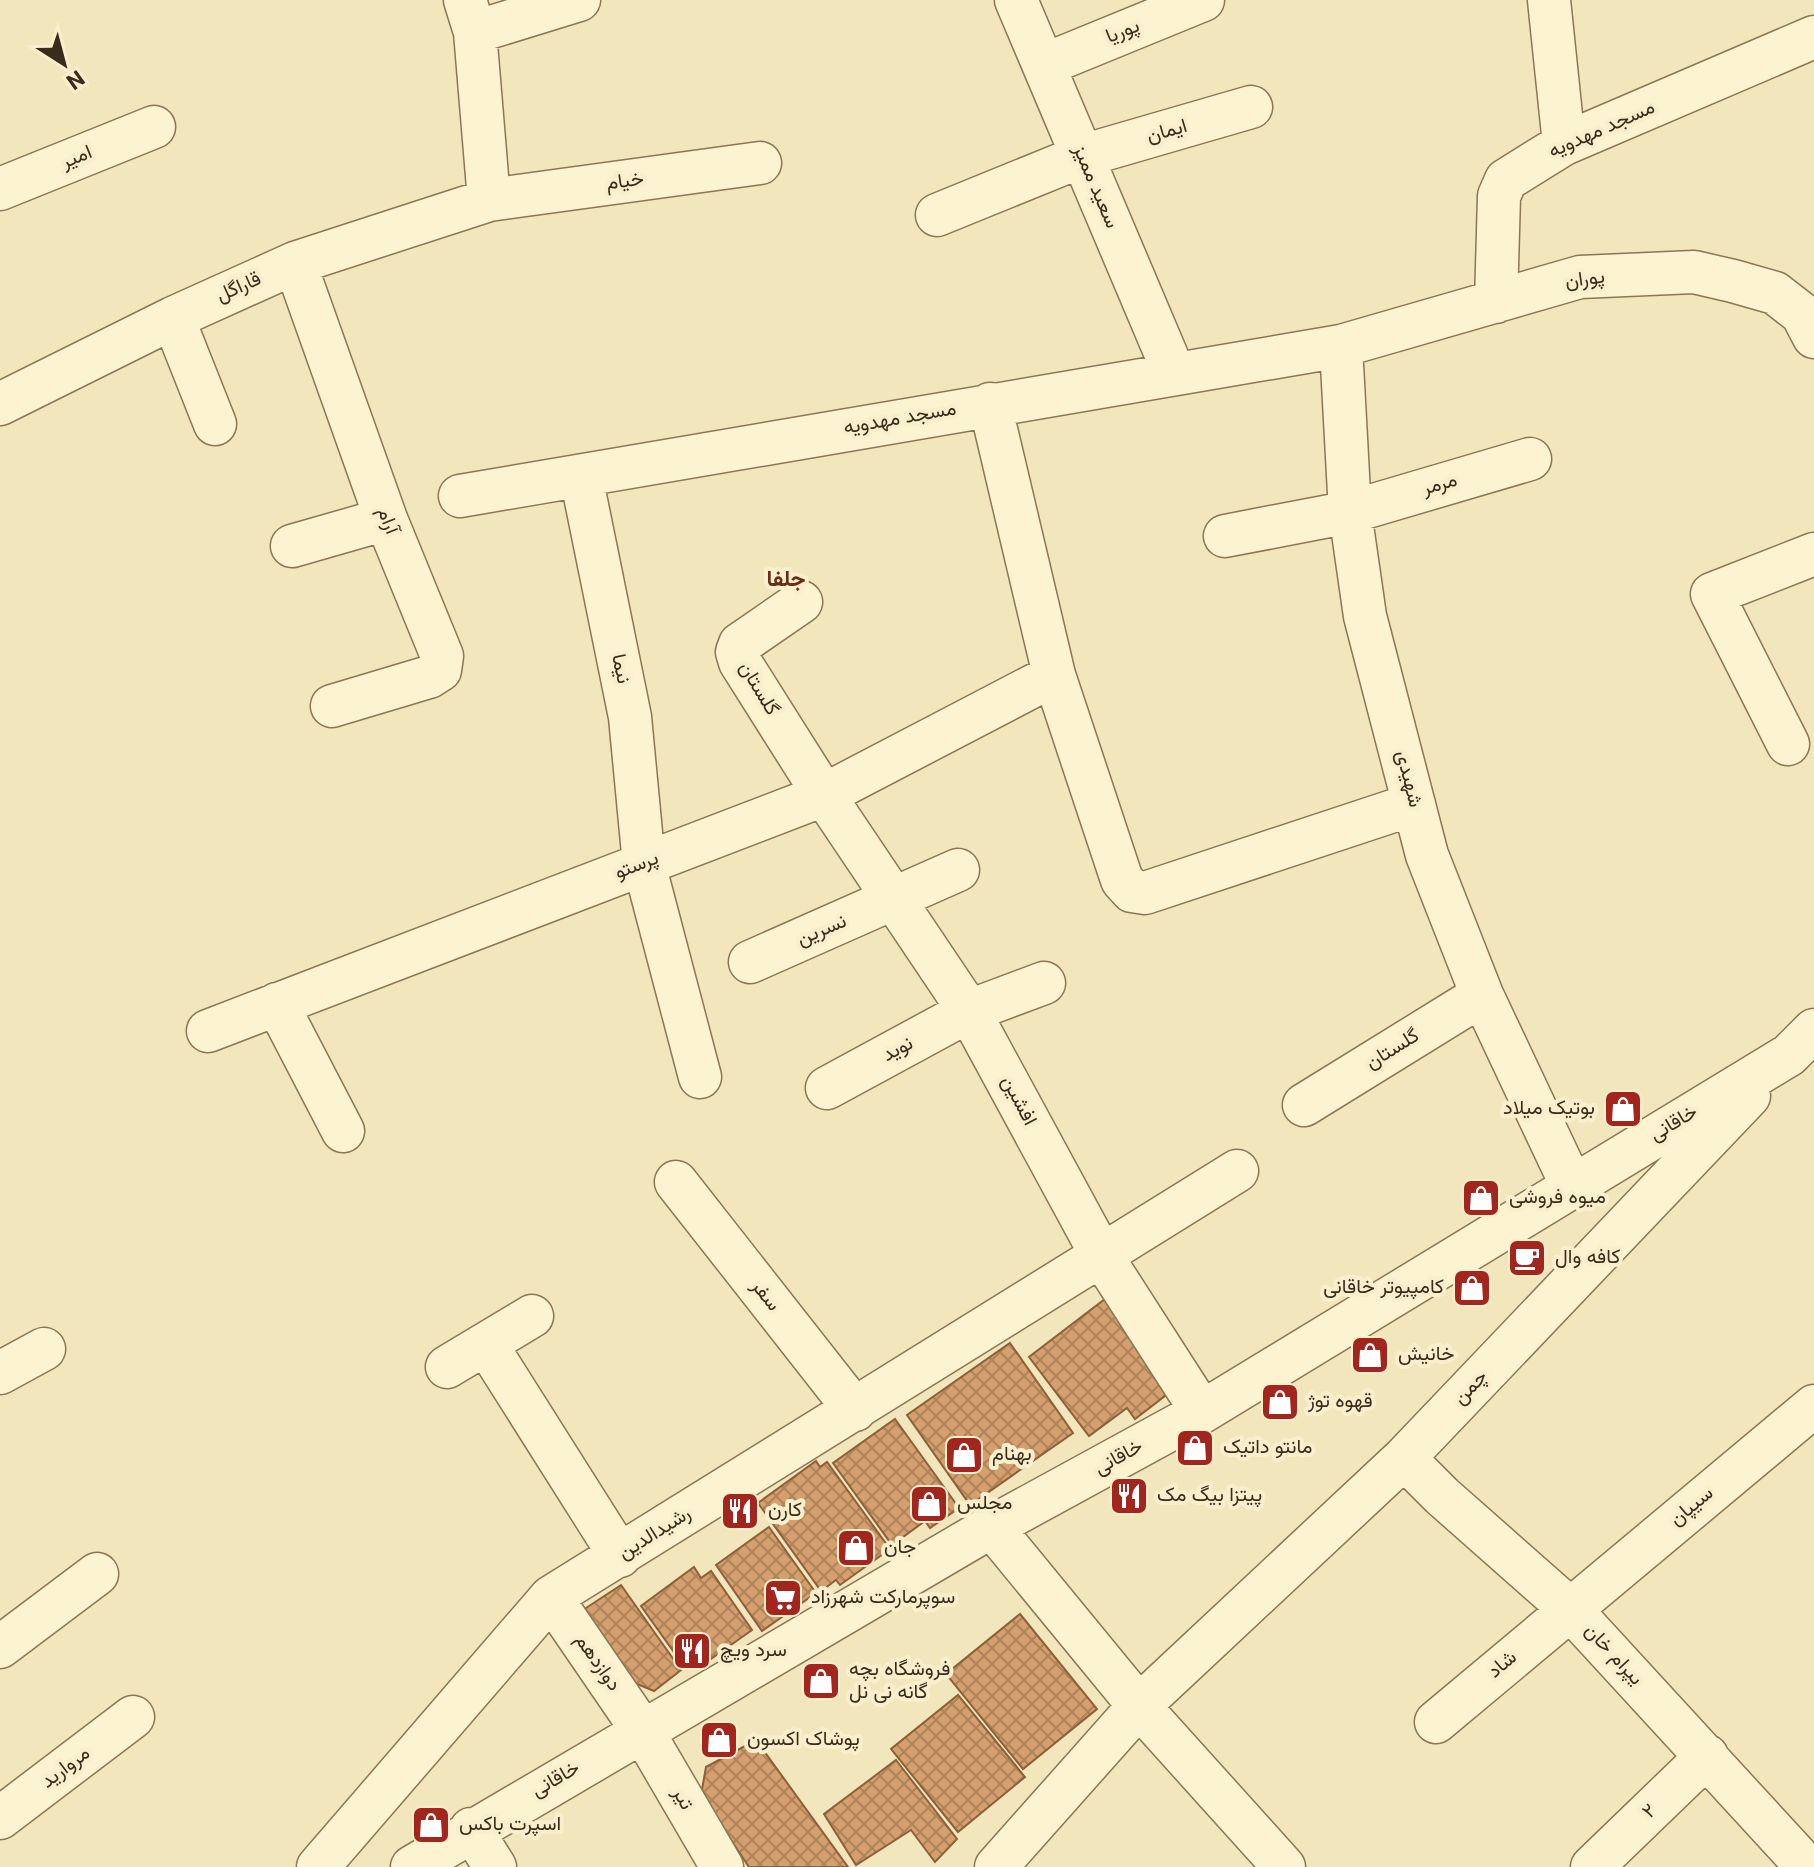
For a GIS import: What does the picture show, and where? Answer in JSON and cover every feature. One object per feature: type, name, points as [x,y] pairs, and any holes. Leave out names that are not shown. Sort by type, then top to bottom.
[{"type":"street","points":[[489,200],[470,16],[579,0]]},
{"type":"street","name":"سعید ممیز","points":[[1016,0],[1174,373]]},
{"type":"street","name":"پوریا","points":[[1044,65],[1203,0]]},
{"type":"street","points":[[1549,0],[1564,144]]},
{"type":"street","name":"مسجد مهدویه","points":[[1496,302],[1499,196],[1506,180],[1564,144],[1814,37]]},
{"type":"street","name":"ایمان","points":[[937,215],[1082,156],[1251,107]]},
{"type":"street","name":"امیر","points":[[0,189],[154,127]]},
{"type":"street","name":"خیام","points":[[489,200],[760,163]]},
{"type":"street","name":"قاراگل","points":[[0,404],[173,318],[295,263],[489,200]]},
{"type":"street","name":"آرام","points":[[295,263],[386,519],[442,656],[440,670],[429,677],[332,706]]},
{"type":"street","name":"پوران","points":[[1341,346],[1580,277],[1694,272],[1775,293],[1802,314],[1814,337]]},
{"type":"street","points":[[173,318],[215,424]]},
{"type":"street","name":"مسجد مهدویه","points":[[460,496],[1341,346]]},
{"type":"street","name":"شهیدی","points":[[1341,346],[1350,512],[1365,616],[1427,855],[1482,995],[1572,1186]]},
{"type":"street","points":[[990,404],[1054,675],[1122,880],[1132,891],[1145,893],[1414,804]]},
{"type":"street","name":"مرمر","points":[[1225,536],[1350,512],[1530,459]]},
{"type":"street","name":"نیما","points":[[581,476],[630,717],[644,864],[700,1077]]},
{"type":"street","points":[[292,546],[386,519]]},
{"type":"street","points":[[1788,744],[1712,594],[1814,554]]},
{"type":"street","name":"گلستان","points":[[801,602],[740,644],[737,652],[824,795]]},
{"type":"street","name":"پرستو","points":[[208,1031],[824,795],[1054,675]]},
{"type":"street","name":"افشین","points":[[824,795],[969,1011],[1103,1258],[1202,1412]]},
{"type":"street","name":"نسرین","points":[[750,962],[958,870]]},
{"type":"street","name":"نوید","points":[[827,1088],[969,1011],[1044,983]]},
{"type":"street","name":"گلستان","points":[[1304,1105],[1482,995]]},
{"type":"street","points":[[277,1004],[343,1131]]},
{"type":"street","name":"خاقانی","points":[[412,1867],[471,1829],[992,1527],[1202,1412],[1801,1043]]},
{"type":"street","name":"چمن","points":[[996,1867],[1139,1706],[1404,1458],[1801,1043]]},
{"type":"street","name":"رشیدالدین","points":[[318,1867],[551,1597],[1103,1258],[1237,1171]]},
{"type":"street","name":"سفر","points":[[676,1182],[855,1410]]},
{"type":"street","points":[[447,1367],[532,1316]]},
{"type":"street","points":[[486,1344],[620,1556]]},
{"type":"street","points":[[0,1373],[44,1349]]},
{"type":"street","name":"سیپان","points":[[1570,1609],[1814,1406]]},
{"type":"street","name":"یپرام خان","points":[[1404,1458],[1442,1496],[1570,1609],[1807,1867]]},
{"type":"street","points":[[992,1527],[1139,1706],[1284,1867]]},
{"type":"street","points":[[0,1647],[97,1574]]},
{"type":"street","name":"دوازدهم","points":[[551,1597],[642,1730]]},
{"type":"street","name":"شاد","points":[[1436,1722],[1570,1609]]},
{"type":"street","name":"مروارید","points":[[0,1818],[133,1717]]},
{"type":"street","name":"تیر","points":[[642,1730],[722,1867]]},
{"type":"street","name":"۲","points":[[1592,1867],[1707,1756]]},
{"type":"street","points":[[471,1829],[495,1867]]},
{"type":"building","points":[[1105,1299],[1174,1389],[1135,1419],[1127,1408],[1089,1436],[1029,1357]]},
{"type":"building","points":[[1010,1343],[1073,1433],[970,1505],[907,1415]]},
{"type":"building","points":[[895,1419],[959,1508],[930,1528],[925,1521],[892,1545],[833,1463]]},
{"type":"building","points":[[816,1461],[820,1467],[827,1462],[890,1549],[840,1585],[836,1580],[821,1591],[758,1503]]},
{"type":"building","points":[[769,1527],[816,1593],[762,1631],[716,1565]]},
{"type":"building","points":[[694,1567],[701,1578],[711,1571],[752,1630],[711,1659],[707,1654],[686,1669],[641,1606]]},
{"type":"building","points":[[621,1585],[681,1670],[654,1691],[618,1676],[583,1610]]},
{"type":"building","points":[[1020,1614],[1097,1709],[1023,1769],[946,1674]]},
{"type":"building","points":[[958,1695],[1025,1777],[958,1832],[891,1749]]},
{"type":"building","points":[[756,1740],[848,1867],[749,1867],[701,1795],[706,1767]]},
{"type":"building","points":[[896,1760],[957,1839],[935,1862],[911,1830],[856,1865],[824,1814]]},
{"type":"place","name":"بوتیک میلاد","points":[[1623,1109]]},
{"type":"place","name":"میوه فروشی","points":[[1481,1198]]},
{"type":"place","name":"کافه وال","points":[[1527,1258]]},
{"type":"place","name":"کامپیوتر خاقانی","points":[[1472,1288]]},
{"type":"place","name":"خانیش","points":[[1370,1355]]},
{"type":"place","name":"قهوه توژ","points":[[1280,1402]]},
{"type":"place","name":"مانتو داتیک","points":[[1195,1448]]},
{"type":"place","name":"بهنام","points":[[964,1455]]},
{"type":"place","name":"پیتزا بیگ مک","points":[[1129,1496]]},
{"type":"place","name":"مجلس","points":[[929,1504]]},
{"type":"place","name":"کارن","points":[[740,1511]]},
{"type":"place","name":"جان","points":[[856,1548]]},
{"type":"place","name":"سوپرمارکت شهرزاد","points":[[783,1598]]},
{"type":"place","name":"سرد ویچ","points":[[692,1651]]},
{"type":"place","name":"فروشگاه بچه گانه نی نل","points":[[821,1681]]},
{"type":"place","name":"پوشاک اکسون","points":[[719,1740]]},
{"type":"place","name":"اسپرت باکس","points":[[431,1825]]},
{"type":"district","name":"جلفا","points":[[786,580]]}]
